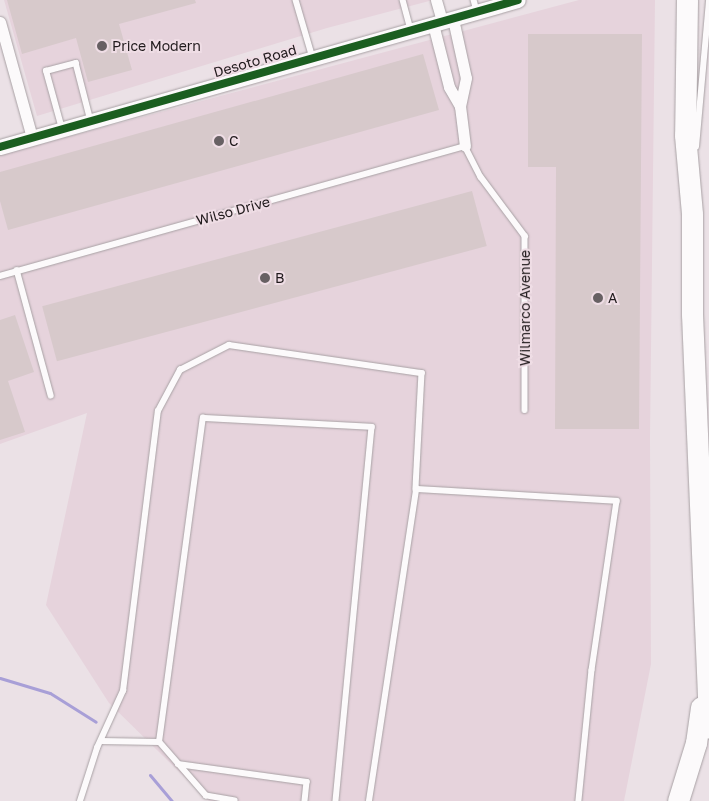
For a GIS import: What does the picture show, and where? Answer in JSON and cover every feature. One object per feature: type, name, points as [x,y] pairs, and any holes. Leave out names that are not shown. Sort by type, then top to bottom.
[{"type":"highway","points":[[687,0],[685,135],[692,214],[692,314],[709,728]]},
{"type":"highway","points":[[678,801],[694,752],[700,709],[703,610]]},
{"type":"street","name":"Wilmarco Avenue","points":[[436,0],[466,78],[460,106],[465,146]]},
{"type":"street","name":"Desoto Road","points":[[0,146],[443,21],[476,6],[518,0]]},
{"type":"street","name":"Wilmarco Avenue","points":[[443,21],[449,87],[460,106]]},
{"type":"street","points":[[0,22],[5,55],[32,138]]},
{"type":"lane","points":[[296,0],[313,58]]},
{"type":"lane","points":[[403,0],[411,30]]},
{"type":"lane","points":[[692,214],[709,0]]},
{"type":"lane","points":[[62,129],[46,71],[76,63],[91,121]]},
{"type":"lane","name":"Wilso Drive","points":[[0,276],[465,146]]},
{"type":"lane","name":"Wilmarco Avenue","points":[[465,146],[481,177],[525,236],[526,410]]},
{"type":"lane","points":[[17,270],[51,395]]},
{"type":"lane","points":[[80,801],[101,741],[123,691],[158,411],[180,370],[229,345],[422,373],[416,489],[369,801]]},
{"type":"lane","points":[[159,742],[202,418],[372,427],[336,801]]},
{"type":"lane","points":[[416,489],[617,501],[592,670],[579,801]]},
{"type":"lane","points":[[101,741],[159,742],[206,796],[235,801]]},
{"type":"lane","points":[[178,764],[307,782],[305,801]]},
{"type":"shaded area","points":[[4,0],[433,0],[327,28],[37,116]]},
{"type":"shaded area","points":[[579,0],[655,0],[650,438],[651,664],[624,801],[209,801],[109,703],[46,605],[87,413],[0,444],[0,155]]},
{"type":"building","name":"Price Modern","points":[[7,0],[195,0],[196,3],[119,24],[132,70],[88,82],[76,38],[22,54]]},
{"type":"building","name":"A","points":[[528,34],[642,34],[639,429],[555,429],[556,167],[528,167]]},
{"type":"building","name":"C","points":[[423,54],[439,110],[8,230],[0,201],[0,172]]},
{"type":"building","name":"B","points":[[472,191],[487,246],[57,361],[42,306]]},
{"type":"building","points":[[15,315],[34,372],[8,381],[25,432],[0,440],[0,320]]},
{"type":"waterway","points":[[0,678],[50,693],[96,722]]},
{"type":"waterway","points":[[150,775],[172,801]]},
{"type":"cycle path","points":[[0,147],[518,0]]},
{"type":"place","name":"Price Modern","points":[[102,46]]},
{"type":"place","name":"C","points":[[219,141]]},
{"type":"place","name":"B","points":[[265,278]]},
{"type":"place","name":"A","points":[[598,298]]}]
